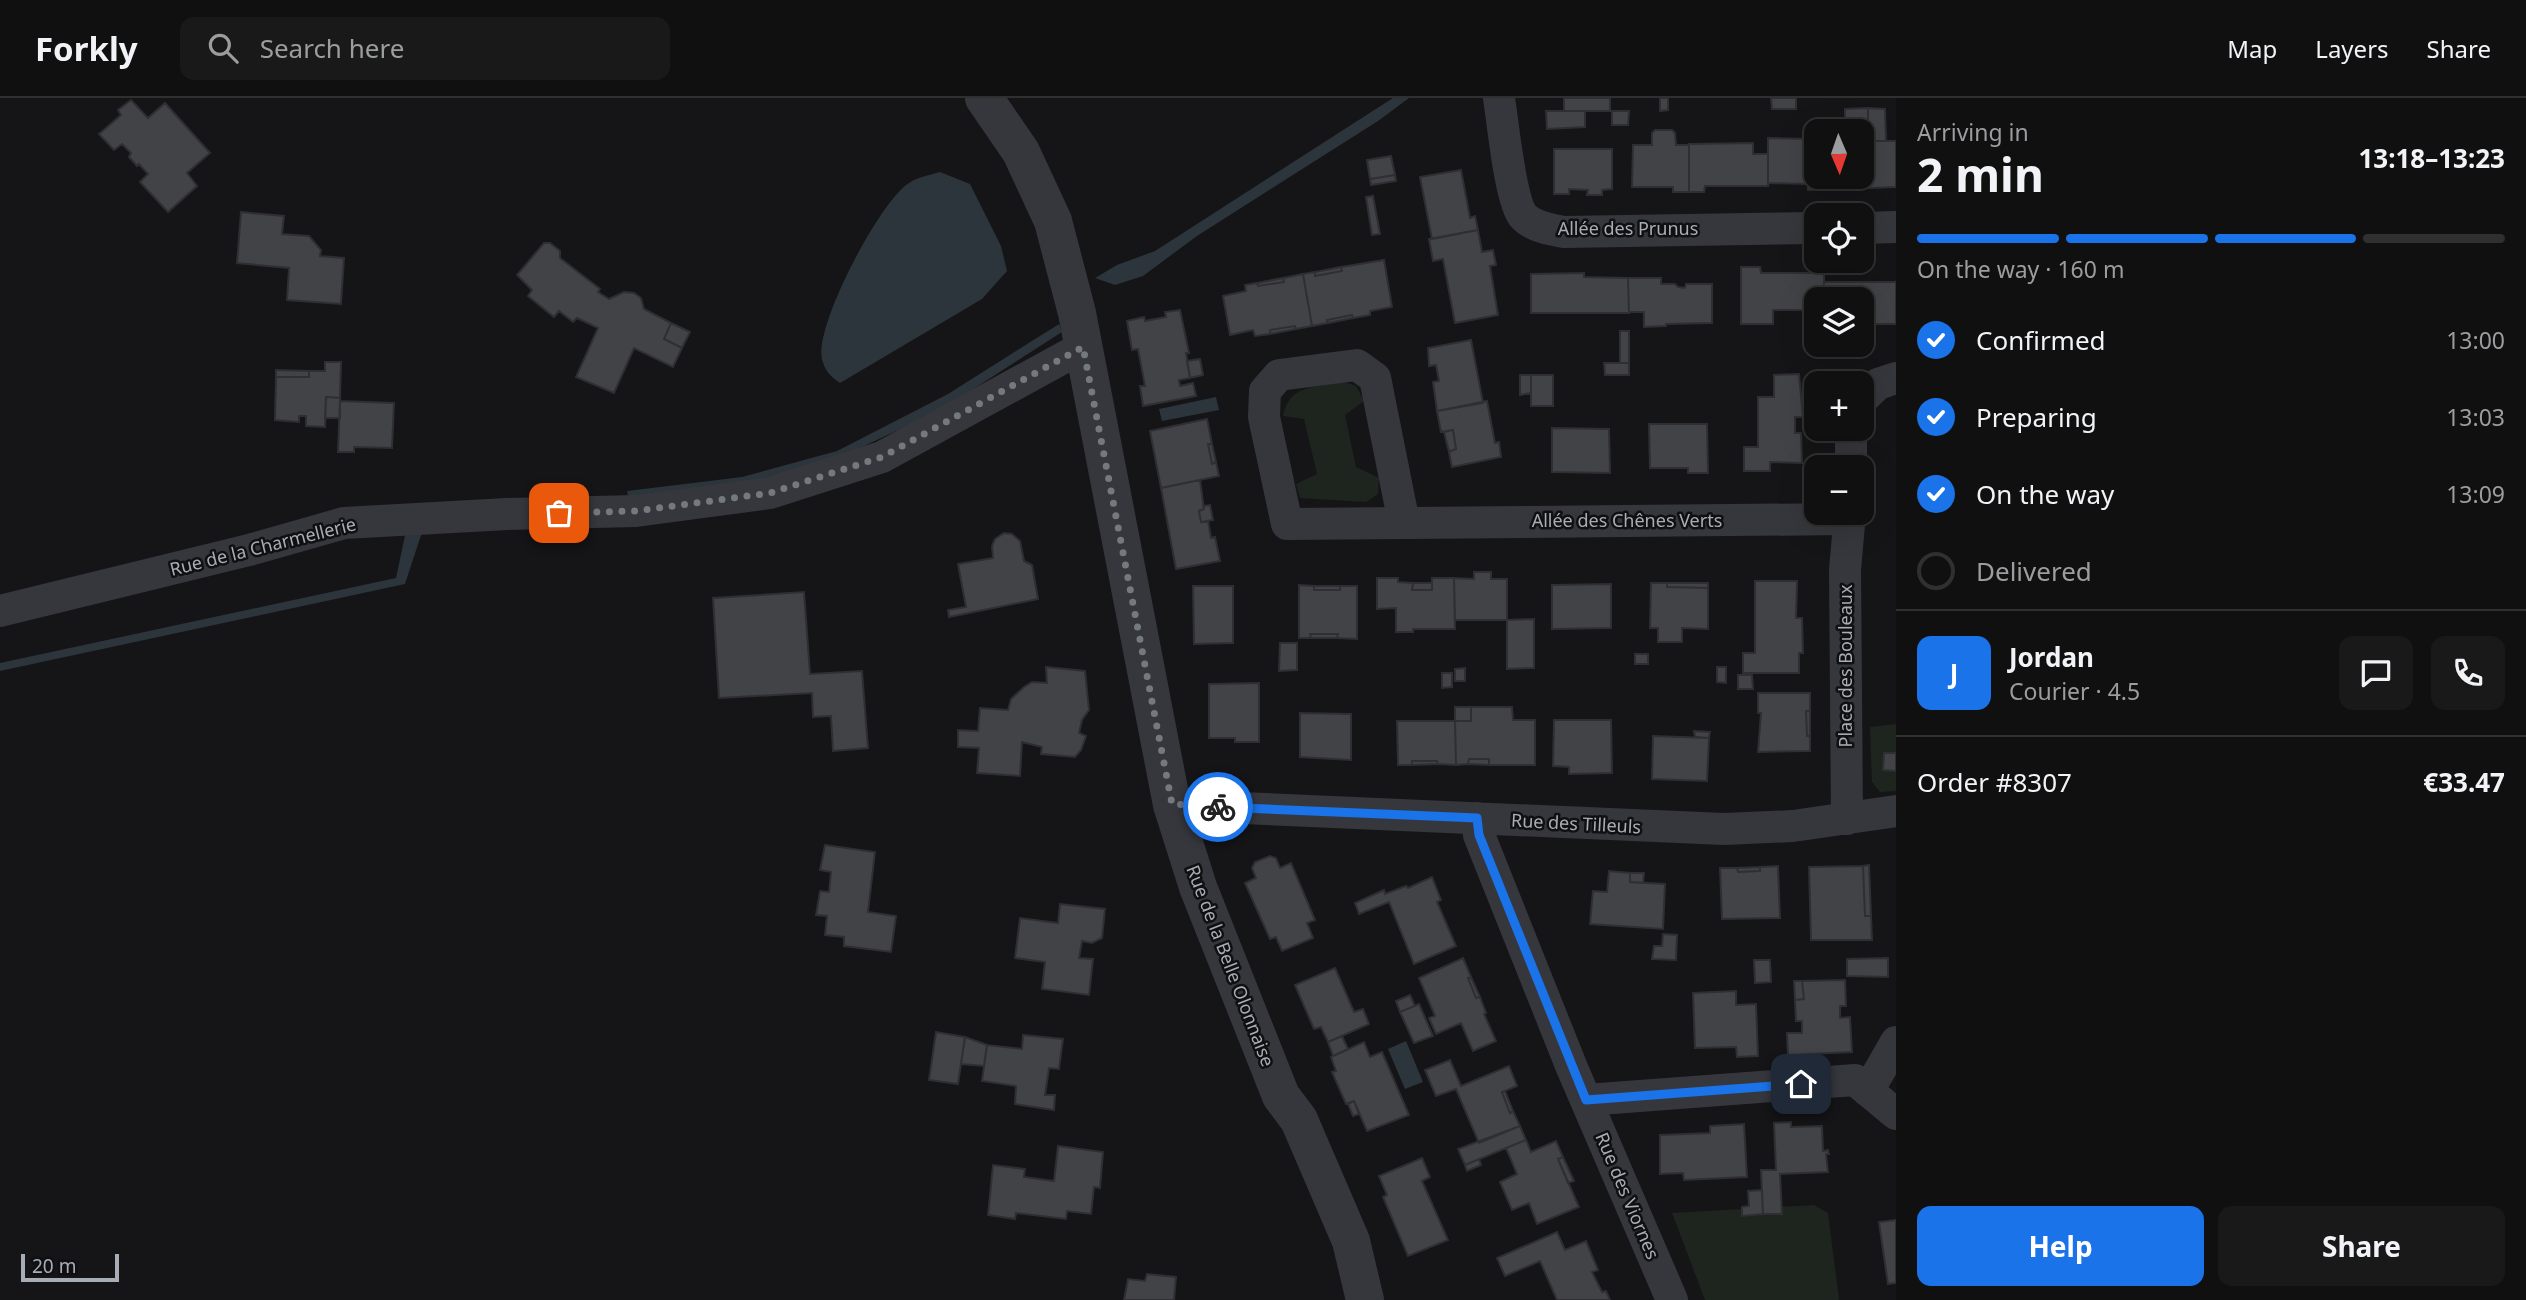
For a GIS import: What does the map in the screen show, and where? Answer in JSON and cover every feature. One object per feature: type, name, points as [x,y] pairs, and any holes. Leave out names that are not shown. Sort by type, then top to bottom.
[{"type":"street","name":"Rue de la Belle Olonnaise","points":[[985,98],[1021,152],[1053,221],[1083,347],[1172,804],[1198,887],[1281,1096],[1298,1120],[1351,1241],[1365,1300]]},
{"type":"street","name":"Allée des Prunus","points":[[1499,98],[1516,202],[1524,217],[1540,227],[1563,232],[1804,228]]},
{"type":"street","points":[[1874,228],[1896,227]]},
{"type":"street","name":"Rue de la Charmellerie","points":[[0,611],[249,550],[344,523],[636,511],[770,493],[882,457],[1083,347]]},
{"type":"street","name":"Allée des Chênes Verts","points":[[1404,523],[1375,378],[1357,365],[1279,375],[1265,391],[1264,417],[1287,524],[1404,523],[1804,517]]},
{"type":"street","points":[[1874,388],[1896,378]]},
{"type":"street","name":"Place des Bouleaux","points":[[1847,819],[1845,569],[1849,525]]},
{"type":"street","name":"Rue des Tilleuls","points":[[1172,804],[1724,829],[1793,826],[1896,811]]},
{"type":"street","name":"Rue des Viornes","points":[[1477,818],[1479,835],[1586,1100],[1672,1300]]},
{"type":"street","points":[[1868,1091],[1896,1042]]},
{"type":"street","points":[[1586,1100],[1854,1080],[1896,1114]]},
{"type":"shaded area","points":[[1393,98],[1409,98],[1378,121],[1197,236],[1143,276],[1115,285],[1095,278],[1117,265],[1155,251]]},
{"type":"shaded area","points":[[940,172],[970,184],[1001,246],[1007,271],[982,299],[840,383],[825,367],[822,359],[822,343],[838,294],[867,238],[897,194],[912,181]]},
{"type":"shaded area","points":[[1059,324],[1062,332],[939,411],[851,452],[753,483],[629,500],[627,491],[742,477],[837,451],[948,394]]},
{"type":"shaded area","points":[[1344,382],[1356,386],[1364,401],[1345,415],[1356,467],[1379,478],[1378,494],[1366,502],[1300,498],[1296,484],[1317,474],[1304,419],[1283,416],[1286,405],[1298,392],[1305,389]]},
{"type":"shaded area","points":[[1216,397],[1219,410],[1162,421],[1159,409]]},
{"type":"shaded area","points":[[407,526],[424,526],[405,584],[0,671],[0,663],[396,578]]},
{"type":"shaded area","points":[[1896,724],[1896,791],[1880,792],[1872,782],[1870,727]]},
{"type":"shaded area","points":[[1406,1041],[1423,1082],[1405,1089],[1388,1049]]},
{"type":"shaded area","points":[[1814,1205],[1828,1213],[1839,1300],[1705,1300],[1672,1213]]},
{"type":"building","points":[[1564,98],[1610,98],[1610,111],[1564,111]]},
{"type":"building","points":[[1660,98],[1668,98],[1668,110],[1660,111]]},
{"type":"building","points":[[1771,98],[1796,98],[1796,109],[1772,109]]},
{"type":"building","points":[[131,100],[148,118],[165,103],[210,153],[187,173],[197,186],[168,212],[140,182],[148,174],[129,157],[131,153],[122,144],[114,150],[99,134],[121,115],[118,110]]},
{"type":"building","points":[[1868,108],[1868,119],[1845,119],[1845,109]]},
{"type":"building","points":[[1868,108],[1885,109],[1886,141],[1874,141],[1874,119],[1868,119]]},
{"type":"building","points":[[1546,111],[1585,111],[1585,127],[1547,129]]},
{"type":"building","points":[[1612,111],[1629,111],[1628,125],[1612,125]]},
{"type":"building","points":[[1655,130],[1672,130],[1675,133],[1676,145],[1689,145],[1689,192],[1673,192],[1673,187],[1632,187],[1633,145],[1652,145],[1652,133]]},
{"type":"building","points":[[1768,138],[1804,139],[1804,184],[1768,183]]},
{"type":"building","points":[[1874,141],[1896,141],[1896,187],[1874,188]]},
{"type":"building","points":[[1753,143],[1753,154],[1768,154],[1768,186],[1705,186],[1704,192],[1689,192],[1689,144]]},
{"type":"building","points":[[1554,149],[1612,149],[1612,189],[1602,190],[1602,195],[1587,195],[1588,190],[1569,189],[1569,194],[1554,194]]},
{"type":"building","points":[[1391,156],[1395,175],[1370,179],[1367,160]]},
{"type":"building","points":[[1461,170],[1470,218],[1475,216],[1478,230],[1432,239],[1420,177]]},
{"type":"building","points":[[1395,175],[1396,181],[1371,185],[1370,179]]},
{"type":"building","points":[[1373,196],[1380,234],[1372,235],[1366,197]]},
{"type":"building","points":[[241,212],[284,216],[282,234],[309,236],[321,250],[320,256],[344,258],[341,304],[287,300],[289,268],[237,263]]},
{"type":"building","points":[[1478,230],[1482,252],[1493,250],[1496,265],[1490,266],[1498,315],[1455,323],[1443,259],[1433,261],[1429,239]]},
{"type":"building","points":[[544,243],[550,243],[560,251],[560,258],[609,299],[624,292],[634,293],[641,298],[644,309],[671,323],[664,339],[682,348],[673,367],[634,348],[614,393],[576,377],[598,328],[577,318],[573,322],[559,311],[554,317],[528,296],[532,290],[517,275]]},
{"type":"building","points":[[1384,260],[1392,307],[1370,311],[1370,315],[1353,318],[1352,315],[1312,326],[1303,274],[1315,272],[1315,276],[1342,271],[1341,267]]},
{"type":"building","points":[[1341,267],[1342,271],[1315,276],[1315,272]]},
{"type":"building","points":[[1741,267],[1760,267],[1761,273],[1824,273],[1824,287],[1804,287],[1804,310],[1773,310],[1773,324],[1741,324]]},
{"type":"building","points":[[1584,273],[1584,277],[1628,278],[1629,313],[1531,313],[1531,274]]},
{"type":"building","points":[[1303,274],[1312,326],[1270,330],[1270,334],[1255,336],[1253,330],[1230,335],[1223,296],[1246,291],[1245,285],[1284,282],[1283,278]]},
{"type":"building","points":[[1283,278],[1284,282],[1258,286],[1257,283]]},
{"type":"building","points":[[1628,278],[1661,278],[1661,284],[1675,284],[1685,288],[1686,284],[1712,284],[1712,323],[1644,327],[1644,312],[1629,312]]},
{"type":"building","points":[[1824,282],[1896,282],[1896,324],[1874,324],[1874,287],[1824,287]]},
{"type":"building","points":[[1180,310],[1189,353],[1186,353],[1190,378],[1179,380],[1180,386],[1193,383],[1196,396],[1143,406],[1140,386],[1145,386],[1138,349],[1132,350],[1127,321],[1144,317],[1145,321],[1166,317],[1165,312]]},
{"type":"building","points":[[1352,315],[1353,318],[1328,323],[1327,320]]},
{"type":"building","points":[[671,323],[690,332],[682,348],[664,339]]},
{"type":"building","points":[[1295,326],[1296,329],[1270,334],[1270,330]]},
{"type":"building","points":[[1620,331],[1629,331],[1629,363],[1620,363]]},
{"type":"building","points":[[1471,340],[1483,403],[1437,411],[1433,382],[1439,381],[1436,365],[1429,366],[1428,348]]},
{"type":"building","points":[[1200,359],[1203,375],[1190,378],[1187,361]]},
{"type":"building","points":[[325,362],[341,362],[340,398],[326,397],[325,427],[306,426],[306,416],[299,416],[299,422],[275,420],[276,377],[309,377],[309,371],[325,371]]},
{"type":"building","points":[[1604,363],[1629,363],[1629,375],[1605,375]]},
{"type":"building","points":[[276,370],[309,371],[309,377],[276,377]]},
{"type":"building","points":[[1799,374],[1803,417],[1795,417],[1795,433],[1801,433],[1802,463],[1770,462],[1770,471],[1744,471],[1744,447],[1758,447],[1758,397],[1774,397],[1774,375]]},
{"type":"building","points":[[1520,375],[1531,375],[1531,393],[1520,395]]},
{"type":"building","points":[[1531,375],[1553,375],[1553,406],[1531,406]]},
{"type":"building","points":[[326,397],[340,398],[340,418],[325,418]]},
{"type":"building","points":[[340,401],[394,403],[392,448],[354,447],[354,452],[338,452]]},
{"type":"building","points":[[1487,401],[1495,443],[1499,442],[1501,457],[1452,467],[1449,452],[1456,449],[1453,430],[1441,432],[1437,411]]},
{"type":"building","points":[[1207,419],[1212,444],[1208,444],[1212,464],[1216,462],[1219,476],[1161,488],[1150,431]]},
{"type":"building","points":[[1649,424],[1707,424],[1708,473],[1688,473],[1688,468],[1650,468]]},
{"type":"building","points":[[1552,428],[1609,429],[1610,473],[1552,472]]},
{"type":"building","points":[[1453,430],[1456,449],[1449,452],[1444,432]]},
{"type":"building","points":[[1208,444],[1212,444],[1216,462],[1212,464]]},
{"type":"building","points":[[1200,480],[1204,509],[1199,511],[1201,522],[1208,521],[1211,538],[1215,537],[1220,561],[1176,569],[1161,488]]},
{"type":"building","points":[[1210,505],[1213,520],[1201,522],[1199,511],[1204,509],[1203,506]]},
{"type":"building","points":[[1004,533],[1012,534],[1020,541],[1024,561],[1032,565],[1038,599],[949,617],[948,610],[966,607],[958,564],[993,558],[992,546],[995,539]]},
{"type":"building","points":[[1474,572],[1491,572],[1491,579],[1507,579],[1507,620],[1455,620],[1454,578],[1474,579]]},
{"type":"building","points":[[1377,578],[1398,578],[1398,582],[1413,583],[1412,590],[1432,590],[1432,578],[1454,578],[1455,629],[1413,629],[1413,632],[1396,632],[1396,608],[1377,609]]},
{"type":"building","points":[[1755,581],[1797,581],[1796,618],[1802,618],[1803,653],[1799,653],[1799,673],[1743,673],[1743,653],[1755,653]]},
{"type":"building","points":[[1413,583],[1432,583],[1432,590],[1412,590]]},
{"type":"building","points":[[1651,583],[1667,583],[1667,587],[1708,588],[1708,629],[1682,628],[1682,642],[1658,642],[1658,628],[1650,628]]},
{"type":"building","points":[[1667,583],[1708,583],[1708,588],[1667,587]]},
{"type":"building","points":[[1611,584],[1611,628],[1552,629],[1552,585]]},
{"type":"building","points":[[1299,585],[1314,586],[1314,590],[1340,590],[1340,586],[1357,586],[1357,639],[1337,638],[1338,634],[1310,634],[1311,638],[1299,638]]},
{"type":"building","points":[[1193,586],[1233,586],[1233,643],[1194,644]]},
{"type":"building","points":[[1314,586],[1340,586],[1340,590],[1314,590]]},
{"type":"building","points":[[804,592],[810,674],[862,671],[868,748],[833,751],[831,716],[813,717],[812,693],[719,698],[713,598]]},
{"type":"building","points":[[1534,619],[1534,668],[1507,669],[1507,620]]},
{"type":"building","points":[[1310,634],[1338,634],[1337,638],[1311,638]]},
{"type":"building","points":[[1280,643],[1297,643],[1297,670],[1279,671]]},
{"type":"building","points":[[1635,654],[1648,654],[1648,664],[1635,664]]},
{"type":"building","points":[[1046,667],[1085,671],[1089,710],[1082,720],[1079,733],[1086,736],[1081,750],[1075,757],[1041,754],[1042,747],[1022,742],[1020,776],[977,773],[979,748],[958,747],[958,730],[978,731],[980,708],[1008,710],[1011,699],[1024,687],[1032,682],[1047,683]]},
{"type":"building","points":[[1717,667],[1726,667],[1726,683],[1717,682]]},
{"type":"building","points":[[1465,668],[1465,681],[1455,681],[1455,669]]},
{"type":"building","points":[[1442,673],[1452,673],[1452,687],[1442,688]]},
{"type":"building","points":[[1738,675],[1752,675],[1753,689],[1738,689]]},
{"type":"building","points":[[1259,683],[1259,742],[1209,738],[1209,684]]},
{"type":"building","points":[[1758,693],[1810,693],[1810,711],[1806,711],[1810,751],[1758,752],[1761,713],[1758,713]]},
{"type":"building","points":[[1455,707],[1471,707],[1471,721],[1455,721]]},
{"type":"building","points":[[1471,707],[1512,707],[1513,720],[1535,720],[1535,765],[1489,765],[1489,759],[1469,759],[1468,764],[1456,765],[1455,721],[1471,721]]},
{"type":"building","points":[[1806,711],[1810,711],[1810,736],[1807,736]]},
{"type":"building","points":[[1300,713],[1351,714],[1351,760],[1300,757]]},
{"type":"building","points":[[1554,720],[1611,720],[1612,773],[1569,774],[1569,767],[1553,766]]},
{"type":"building","points":[[1397,721],[1455,721],[1456,765],[1438,764],[1437,761],[1412,761],[1412,765],[1398,765]]},
{"type":"building","points":[[1694,731],[1710,732],[1709,738],[1695,737]]},
{"type":"building","points":[[1653,736],[1709,738],[1707,781],[1652,779]]},
{"type":"building","points":[[1884,753],[1896,753],[1896,771],[1883,770]]},
{"type":"building","points":[[1469,759],[1489,759],[1489,765],[1468,764]]},
{"type":"building","points":[[1412,761],[1437,761],[1438,764],[1412,765]]},
{"type":"building","points":[[825,845],[875,852],[868,912],[896,916],[891,952],[844,946],[844,937],[825,935],[827,916],[816,915],[820,891],[829,892],[831,872],[820,870]]},
{"type":"building","points":[[1270,856],[1276,858],[1280,868],[1291,863],[1315,920],[1307,923],[1313,938],[1282,951],[1276,937],[1270,939],[1245,883],[1256,878],[1252,868],[1255,862]]},
{"type":"building","points":[[1869,865],[1871,916],[1865,916],[1863,866]]},
{"type":"building","points":[[1778,866],[1780,918],[1722,919],[1720,868],[1737,868],[1738,872],[1760,871],[1760,867]]},
{"type":"building","points":[[1863,866],[1865,916],[1871,916],[1872,940],[1811,940],[1809,867]]},
{"type":"building","points":[[1760,867],[1760,871],[1738,872],[1737,868]]},
{"type":"building","points":[[1609,871],[1630,873],[1630,882],[1665,884],[1663,929],[1590,924],[1593,891],[1607,892]]},
{"type":"building","points":[[1630,873],[1644,873],[1643,883],[1630,882]]},
{"type":"building","points":[[1432,877],[1441,900],[1437,902],[1456,946],[1414,964],[1389,902],[1359,914],[1355,903],[1384,890],[1385,894],[1406,886],[1408,888]]},
{"type":"building","points":[[1060,904],[1105,909],[1102,938],[1092,943],[1082,941],[1079,958],[1093,959],[1089,995],[1042,989],[1045,962],[1015,958],[1020,918],[1058,923]]},
{"type":"building","points":[[1663,934],[1677,935],[1676,960],[1652,959],[1654,946],[1662,946]]},
{"type":"building","points":[[1463,958],[1471,977],[1468,978],[1476,998],[1480,997],[1496,1041],[1473,1051],[1461,1023],[1436,1034],[1429,1018],[1435,1016],[1419,978]]},
{"type":"building","points":[[1888,958],[1888,977],[1847,976],[1847,959]]},
{"type":"building","points":[[1754,960],[1770,960],[1771,982],[1755,983]]},
{"type":"building","points":[[1335,968],[1354,1012],[1363,1009],[1369,1024],[1328,1042],[1321,1027],[1314,1029],[1295,985]]},
{"type":"building","points":[[1471,977],[1480,997],[1476,998],[1468,978]]},
{"type":"building","points":[[1845,980],[1846,1006],[1840,1006],[1840,1018],[1850,1017],[1852,1052],[1788,1055],[1787,1033],[1802,1033],[1802,1021],[1796,1021],[1795,1000],[1804,999],[1802,981]]},
{"type":"building","points":[[1794,981],[1802,981],[1804,999],[1795,1000]]},
{"type":"building","points":[[1736,991],[1736,1005],[1756,1004],[1758,1056],[1737,1057],[1736,1047],[1695,1048],[1693,993]]},
{"type":"building","points":[[1410,995],[1415,1006],[1400,1012],[1396,1001]]},
{"type":"building","points":[[1419,1004],[1433,1036],[1414,1043],[1400,1012]]},
{"type":"building","points":[[936,1032],[965,1037],[958,1084],[929,1080]]},
{"type":"building","points":[[1023,1035],[1063,1039],[1059,1069],[1049,1068],[1045,1095],[1055,1095],[1054,1110],[1015,1104],[1016,1086],[982,1081],[987,1045],[1022,1049]]},
{"type":"building","points":[[1342,1036],[1348,1049],[1333,1056],[1328,1042]]},
{"type":"building","points":[[965,1037],[987,1045],[984,1066],[961,1064]]},
{"type":"building","points":[[1364,1042],[1370,1057],[1382,1052],[1409,1115],[1367,1131],[1354,1101],[1346,1104],[1332,1072],[1336,1071],[1331,1057]]},
{"type":"building","points":[[1450,1060],[1461,1086],[1509,1066],[1517,1086],[1502,1092],[1510,1113],[1513,1111],[1520,1126],[1479,1143],[1456,1089],[1436,1096],[1425,1070]]},
{"type":"building","points":[[1505,1091],[1513,1111],[1510,1113],[1502,1092]]},
{"type":"building","points":[[1354,1101],[1359,1114],[1353,1116],[1348,1104]]},
{"type":"building","points":[[1791,1122],[1791,1127],[1822,1126],[1823,1151],[1828,1150],[1829,1154],[1826,1154],[1828,1172],[1780,1174],[1782,1214],[1763,1214],[1761,1170],[1776,1170],[1774,1123]]},
{"type":"building","points":[[1744,1124],[1747,1177],[1684,1180],[1683,1173],[1660,1174],[1660,1135],[1710,1133],[1710,1126]]},
{"type":"building","points":[[1520,1126],[1526,1140],[1465,1165],[1458,1149]]},
{"type":"building","points":[[1526,1140],[1531,1152],[1556,1141],[1563,1157],[1558,1159],[1579,1207],[1537,1224],[1529,1203],[1512,1210],[1500,1182],[1517,1174],[1506,1148]]},
{"type":"building","points":[[1058,1146],[1103,1152],[1100,1188],[1094,1187],[1091,1214],[1067,1211],[1066,1219],[1016,1213],[1015,1219],[988,1215],[993,1165],[1025,1169],[1024,1177],[1054,1181]]},
{"type":"building","points":[[1563,1157],[1574,1181],[1568,1183],[1558,1159]]},
{"type":"building","points":[[1422,1158],[1430,1177],[1422,1181],[1448,1240],[1408,1256],[1383,1197],[1387,1195],[1379,1176]]},
{"type":"building","points":[[1479,1159],[1481,1165],[1467,1171],[1465,1165]]},
{"type":"building","points":[[1762,1190],[1763,1214],[1742,1216],[1742,1207],[1749,1206],[1748,1191]]},
{"type":"building","points":[[1896,1220],[1896,1283],[1888,1284],[1879,1222]]},
{"type":"building","points":[[1557,1232],[1565,1250],[1586,1241],[1598,1270],[1592,1272],[1602,1292],[1606,1291],[1610,1300],[1557,1300],[1540,1261],[1505,1276],[1497,1258]]},
{"type":"building","points":[[1147,1274],[1176,1277],[1174,1300],[1124,1300],[1128,1279],[1145,1281]]},
{"type":"way so far","points":[[559,513],[636,511],[770,493],[882,457],[1083,347],[1172,804],[1218,807]]},
{"type":"route","points":[[1218,807],[1477,818],[1479,835],[1586,1100],[1801,1084]]}]
